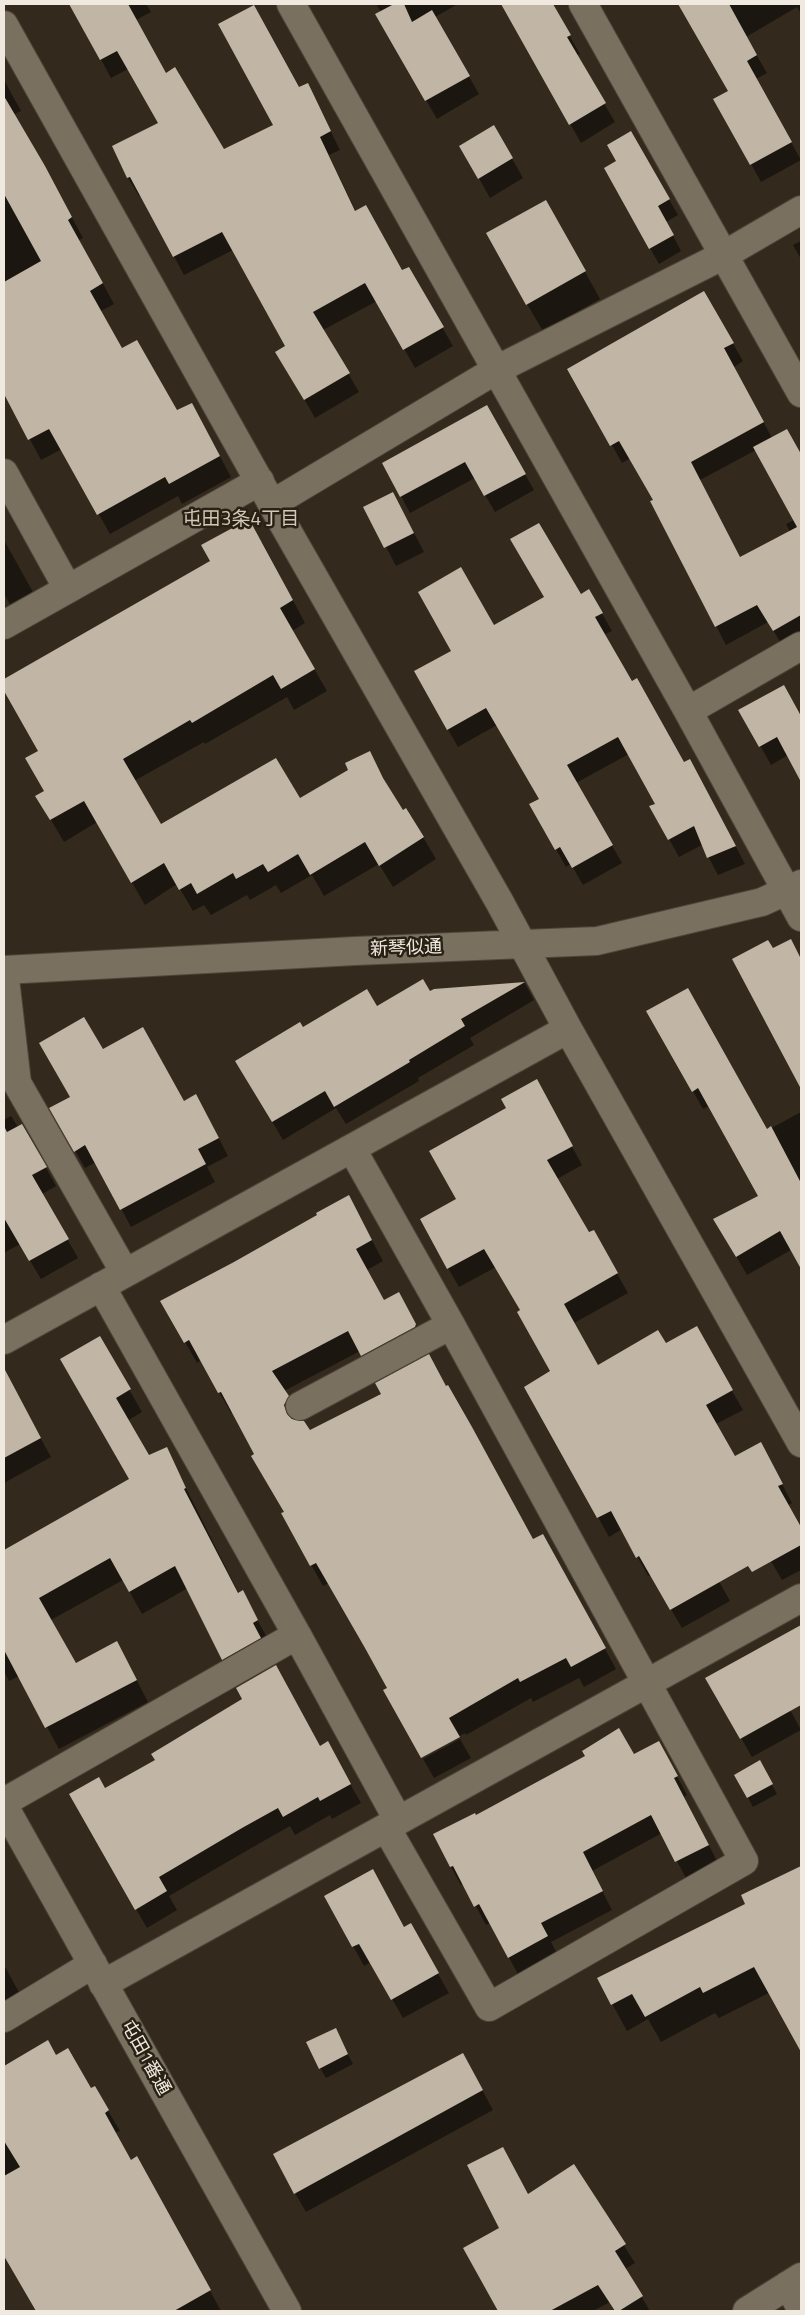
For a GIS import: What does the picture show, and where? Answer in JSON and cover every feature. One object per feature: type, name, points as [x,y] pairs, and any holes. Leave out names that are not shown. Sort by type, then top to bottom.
[{"type":"street","points":[[291,4],[688,711],[794,888],[801,917]]},
{"type":"street","points":[[583,4],[801,393]]},
{"type":"street","points":[[4,25],[266,492],[523,944],[568,1029],[801,1443]]},
{"type":"street","points":[[4,626],[68,589],[266,492],[496,370],[724,255],[801,210]]},
{"type":"street","points":[[4,473],[68,589]]},
{"type":"street","points":[[688,711],[801,646]]},
{"type":"street","name":"新琴似通","points":[[4,970],[597,941],[762,902],[794,888]]},
{"type":"street","points":[[4,970],[10,1086],[125,1273]]},
{"type":"street","points":[[4,1340],[568,1029]]},
{"type":"street","points":[[101,1286],[297,1636],[489,2007],[744,1861],[451,1325],[352,1149]]},
{"type":"street","points":[[300,1406],[451,1325]]},
{"type":"street","points":[[4,2018],[98,1974],[393,1824],[801,1598]]},
{"type":"street","points":[[4,1804],[297,1636]]},
{"type":"street","name":"屯田1番通","points":[[4,1804],[287,2311]]},
{"type":"street","points":[[747,2311],[797,2290]]},
{"type":"building","points":[[69,4],[128,4],[166,73],[175,67],[224,149],[273,125],[218,24],[254,5],[299,87],[308,83],[331,131],[320,137],[355,211],[366,205],[402,270],[409,267],[444,327],[403,350],[365,283],[313,312],[350,373],[304,400],[275,352],[285,346],[222,232],[173,257],[130,177],[127,178],[112,146],[158,123],[117,51],[100,60]]},
{"type":"building","points":[[394,4],[404,4],[412,22],[432,10],[470,76],[425,101],[375,14]]},
{"type":"building","points":[[501,4],[553,4],[571,35],[567,37],[606,103],[569,125]]},
{"type":"building","points":[[678,4],[729,4],[757,55],[747,61],[792,142],[750,165],[713,99],[728,91]]},
{"type":"building","points":[[4,96],[72,217],[68,220],[103,283],[90,291],[122,348],[137,340],[177,410],[192,403],[220,456],[169,484],[165,477],[97,515],[49,429],[28,440],[4,394],[4,282],[41,261],[4,194]]},
{"type":"building","points":[[494,125],[513,158],[478,179],[459,146]]},
{"type":"building","points":[[631,131],[670,199],[658,206],[674,235],[649,249],[604,168],[616,161],[607,145]]},
{"type":"building","points":[[546,200],[586,271],[526,305],[486,233]]},
{"type":"building","points":[[704,291],[734,343],[724,348],[764,422],[691,462],[740,557],[797,527],[753,447],[787,429],[801,454],[801,615],[773,631],[757,605],[715,627],[650,501],[653,500],[619,441],[610,446],[567,369]]},
{"type":"building","points":[[487,405],[526,474],[484,496],[465,462],[400,497],[382,463]]},
{"type":"building","points":[[393,492],[414,533],[384,548],[363,507]]},
{"type":"building","points":[[249,519],[293,600],[280,608],[315,669],[281,689],[273,675],[192,723],[190,720],[123,759],[161,824],[276,758],[300,798],[348,770],[345,763],[370,751],[383,778],[403,810],[406,808],[424,837],[379,866],[365,842],[310,875],[298,854],[268,872],[263,864],[236,879],[233,873],[197,894],[191,883],[179,890],[164,863],[131,883],[84,801],[50,820],[35,796],[44,791],[25,758],[38,751],[4,691],[4,679],[210,561],[201,545]]},
{"type":"building","points":[[539,523],[581,594],[589,589],[603,613],[595,617],[632,681],[637,678],[684,762],[690,759],[736,846],[707,858],[694,826],[668,840],[649,806],[655,804],[618,737],[567,765],[613,845],[572,868],[560,847],[555,850],[529,804],[539,799],[486,708],[447,730],[414,671],[451,651],[418,592],[461,567],[494,625],[544,597],[510,539]]},
{"type":"building","points":[[784,685],[801,716],[801,782],[777,737],[759,747],[738,710]]},
{"type":"building","points":[[791,939],[801,959],[801,1089],[732,959],[768,940],[773,948]]},
{"type":"building","points":[[423,979],[430,991],[434,989],[525,982],[461,1019],[465,1026],[409,1060],[410,1062],[334,1107],[325,1091],[272,1122],[235,1061],[300,1022],[303,1027],[367,989],[377,1006]]},
{"type":"building","points":[[688,988],[767,1129],[771,1126],[801,1183],[801,1269],[780,1231],[736,1257],[713,1219],[758,1196],[698,1088],[692,1092],[646,1011]]},
{"type":"building","points":[[84,1017],[103,1049],[143,1027],[184,1101],[196,1094],[219,1138],[198,1149],[206,1164],[120,1210],[85,1145],[74,1152],[49,1108],[70,1097],[39,1043]]},
{"type":"building","points":[[537,1079],[573,1146],[547,1160],[589,1232],[594,1230],[618,1273],[564,1304],[598,1365],[658,1330],[666,1343],[697,1326],[733,1390],[706,1405],[735,1456],[761,1442],[783,1484],[778,1486],[801,1527],[801,1545],[752,1572],[748,1566],[670,1610],[639,1556],[636,1558],[611,1511],[597,1518],[524,1387],[550,1371],[517,1312],[520,1310],[484,1249],[447,1269],[420,1219],[456,1199],[429,1151],[506,1108],[501,1099]]},
{"type":"building","points":[[22,1124],[47,1167],[32,1175],[69,1239],[29,1261],[4,1218],[4,1126],[7,1132]]},
{"type":"building","points":[[349,1195],[372,1240],[356,1249],[384,1300],[399,1292],[416,1324],[415,1327],[361,1356],[348,1331],[272,1371],[289,1396],[284,1405],[287,1414],[292,1419],[304,1421],[310,1430],[381,1394],[375,1383],[429,1354],[446,1386],[448,1385],[472,1427],[533,1539],[543,1534],[606,1648],[571,1667],[566,1658],[520,1682],[518,1678],[449,1718],[460,1737],[421,1758],[383,1690],[387,1688],[365,1648],[316,1563],[310,1566],[281,1513],[284,1512],[251,1456],[254,1454],[221,1392],[218,1393],[189,1340],[184,1343],[160,1301],[234,1262]]},
{"type":"building","points":[[100,1336],[131,1389],[116,1398],[149,1455],[167,1447],[186,1488],[184,1489],[238,1593],[243,1590],[258,1620],[253,1623],[261,1638],[222,1660],[175,1566],[129,1592],[110,1558],[39,1598],[76,1663],[117,1641],[137,1680],[45,1728],[4,1650],[4,1550],[129,1479],[60,1359]]},
{"type":"building","points":[[4,1368],[41,1438],[4,1458]]},
{"type":"building","points":[[801,1625],[801,1705],[740,1739],[705,1678]]},
{"type":"building","points":[[276,1665],[320,1746],[328,1741],[351,1784],[320,1801],[318,1797],[283,1817],[278,1808],[242,1828],[159,1877],[167,1891],[135,1910],[69,1794],[99,1777],[105,1788],[155,1760],[151,1754],[242,1699],[236,1688]]},
{"type":"building","points":[[619,1728],[634,1754],[659,1741],[678,1776],[674,1778],[709,1845],[675,1862],[651,1815],[583,1852],[603,1891],[541,1923],[548,1936],[508,1958],[479,1904],[474,1907],[453,1866],[450,1867],[433,1834],[475,1813],[476,1815],[585,1756],[582,1751]]},
{"type":"building","points":[[760,1760],[773,1784],[747,1798],[734,1775]]},
{"type":"building","points":[[801,1866],[801,2052],[754,1967],[703,1993],[700,1987],[645,2017],[632,1994],[611,2005],[597,1978],[745,1904],[741,1895]]},
{"type":"building","points":[[373,1869],[404,1927],[411,1923],[439,1973],[391,2000],[359,1944],[352,1947],[324,1896]]},
{"type":"building","points":[[336,2028],[348,2054],[319,2069],[306,2042]]},
{"type":"building","points":[[48,2040],[56,2055],[68,2048],[91,2088],[95,2086],[109,2110],[105,2113],[131,2160],[137,2156],[211,2290],[174,2311],[36,2311],[4,2256],[4,2176],[20,2167],[4,2141],[4,2066]]},
{"type":"building","points":[[463,2053],[483,2090],[294,2194],[273,2154]]},
{"type":"building","points":[[503,2147],[528,2194],[574,2164],[626,2244],[615,2251],[643,2296],[619,2311],[615,2311],[598,2285],[550,2311],[498,2311],[463,2248],[499,2228],[467,2165]]},
{"type":"district","name":"屯田3条4丁目","points":[[241,520]]}]
